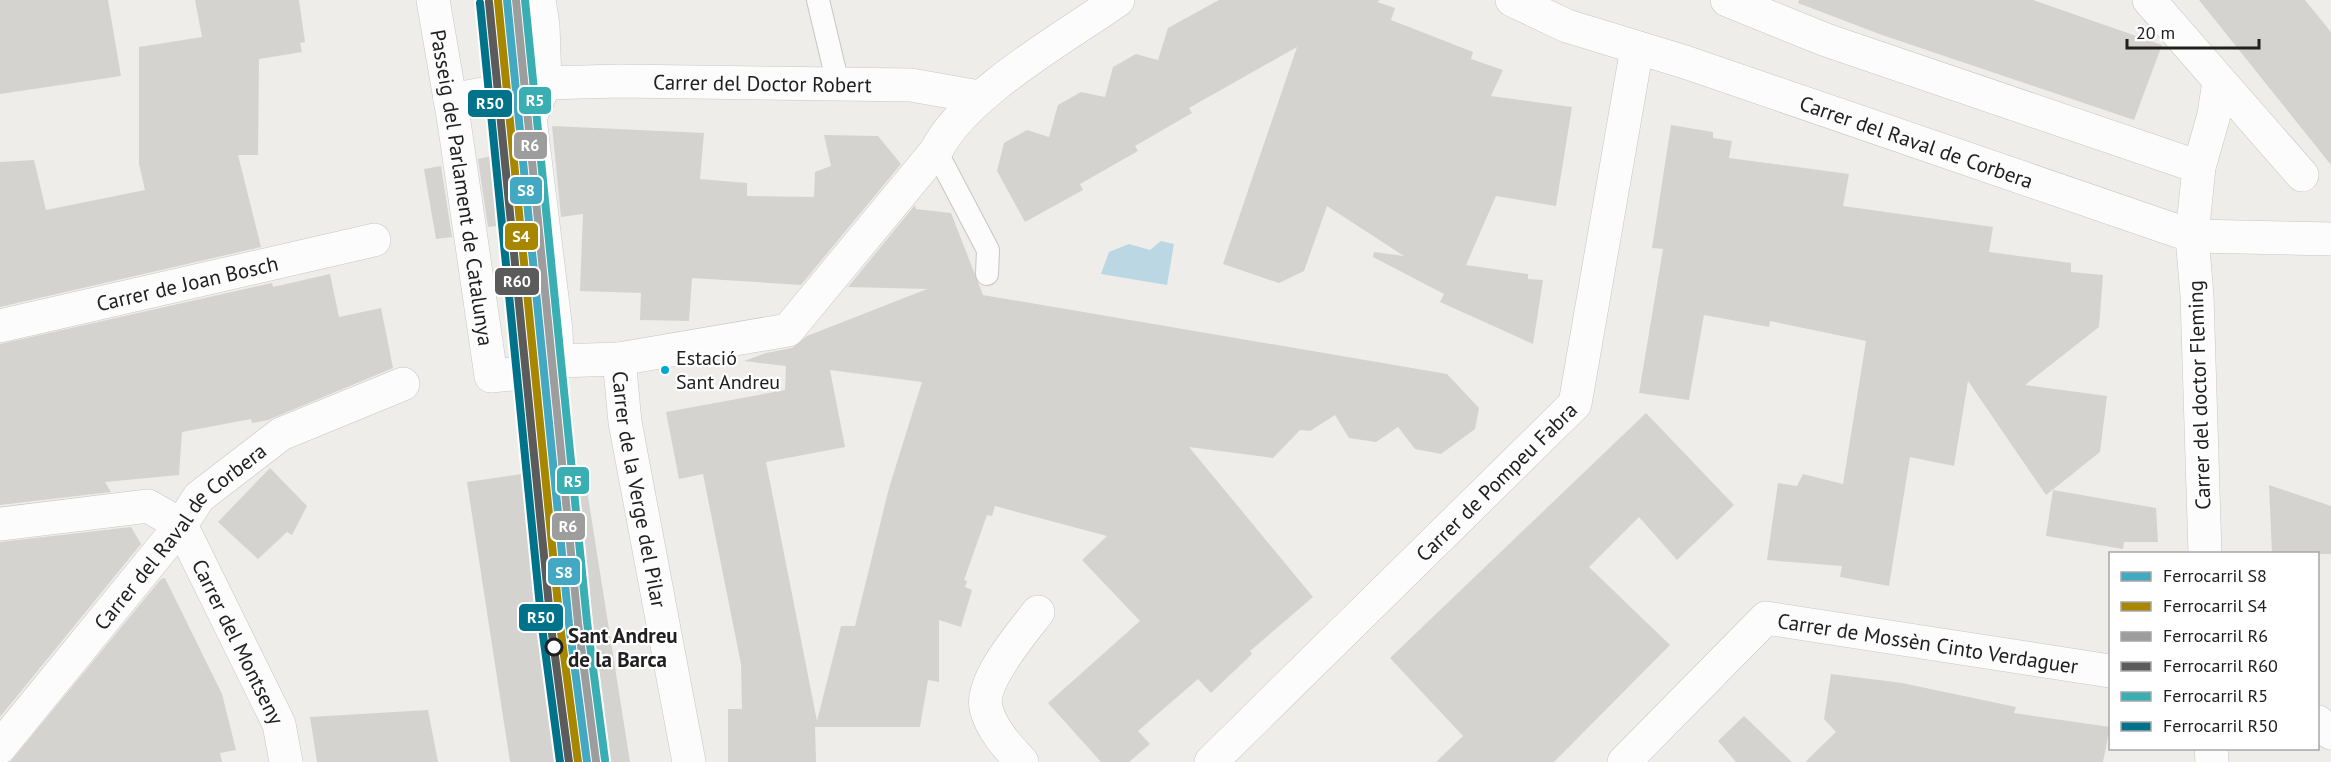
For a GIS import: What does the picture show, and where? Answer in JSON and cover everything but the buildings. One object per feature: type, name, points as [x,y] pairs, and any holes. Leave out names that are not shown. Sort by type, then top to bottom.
[{"type":"street","name":"Passeig del Parlament de Catalunya","points":[[433,0],[491,376],[547,371],[557,361]]},
{"type":"street","points":[[539,0],[543,25],[545,83],[530,118],[554,308],[557,361],[619,359],[788,330],[979,97],[1118,0]]},
{"type":"street","name":"Carrer del Raval de Corbera","points":[[1512,0],[1567,26],[1685,62],[2192,236],[2331,239]]},
{"type":"street","points":[[1727,0],[1827,40],[2199,167]]},
{"type":"street","points":[[2149,0],[2302,175]]},
{"type":"street","name":"Carrer de Pompeu Fabra","points":[[1211,762],[1575,404],[1637,48]]},
{"type":"street","name":"Carrer del doctor Fleming","points":[[2205,552],[2197,296],[2192,236],[2199,167],[2214,115],[2219,81]]},
{"type":"street","points":[[450,100],[545,83]]},
{"type":"street","name":"Carrer del Doctor Robert","points":[[545,83],[838,84],[926,87],[979,97]]},
{"type":"street","points":[[926,87],[941,110],[940,143]]},
{"type":"street","name":"Carrer de Joan Bosch","points":[[0,326],[374,240]]},
{"type":"street","name":"Carrer de la Verge del Pilar","points":[[619,359],[625,422],[689,762]]},
{"type":"street","name":"Carrer del Raval de Corbera","points":[[0,747],[181,525],[199,497],[281,434],[403,384]]},
{"type":"street","points":[[0,524],[148,506],[181,525]]},
{"type":"street","name":"Carrer del Montseny","points":[[181,525],[279,724],[286,762]]},
{"type":"street","points":[[1022,762],[1002,741],[985,707],[993,672],[1038,612]]},
{"type":"street","name":"Carrer de Mossèn Cinto Verdaguer","points":[[1624,762],[1766,618],[2109,671]]},
{"type":"street","points":[[2319,723],[2331,733]]},
{"type":"lane","points":[[818,0],[838,84]]},
{"type":"lane","points":[[940,143],[988,250],[987,274]]},
{"type":"green space","points":[[483,0],[497,0],[503,29],[488,31]]},
{"type":"water","points":[[1161,241],[1174,244],[1167,285],[1101,274],[1109,252],[1129,244],[1150,250]]},
{"type":"rail line","name":"S8","points":[[507,0],[569,624],[587,762]]},
{"type":"rail line","name":"R6","points":[[516,0],[578,623],[596,761]]},
{"type":"rail line","name":"R5","points":[[525,0],[587,622],[605,760]]},
{"type":"rail line","name":"S4","points":[[498,1],[560,625],[578,762]]},
{"type":"rail line","name":"R60","points":[[489,2],[551,626],[569,762]]},
{"type":"rail line","name":"R50","points":[[480,3],[542,627],[560,762]]},
{"type":"place","name":"Estació Sant Andreu","points":[[665,370]]},
{"type":"place","name":"Sant Andreu de la Barca","points":[[554,647]]}]
